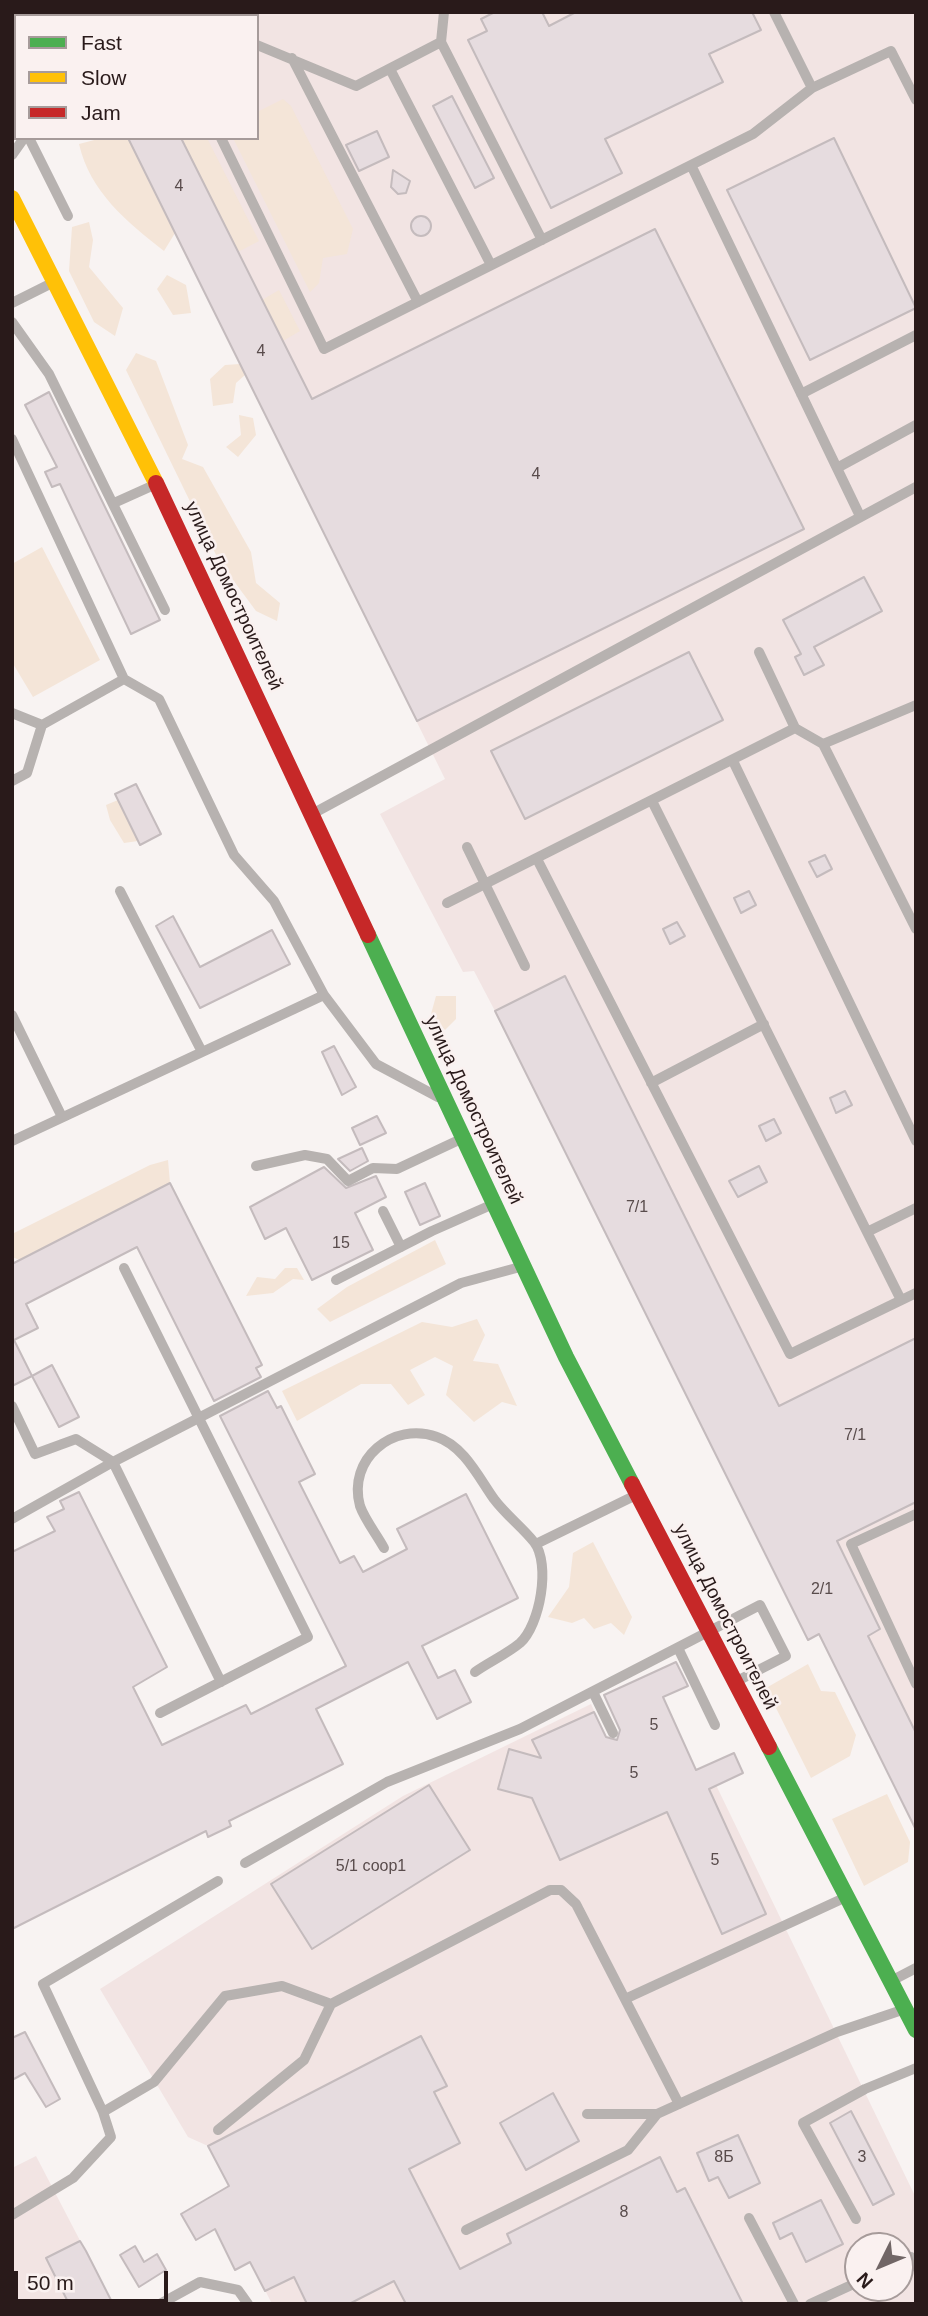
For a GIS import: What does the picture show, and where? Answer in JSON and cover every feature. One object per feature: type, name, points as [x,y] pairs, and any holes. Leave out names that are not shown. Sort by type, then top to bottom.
[{"type":"street","name":"улица Домостроителей","points":[[12,198],[157,484],[566,1357],[916,2030]]},
{"type":"lane","points":[[444,12],[441,42],[542,240]]},
{"type":"lane","points":[[774,12],[813,88]]},
{"type":"lane","points":[[259,46],[356,86],[441,42]]},
{"type":"lane","points":[[222,140],[324,349],[753,134],[813,88],[891,51],[916,100]]},
{"type":"lane","points":[[292,58],[418,302]]},
{"type":"lane","points":[[390,69],[491,265]]},
{"type":"lane","points":[[12,155],[24,140]]},
{"type":"lane","points":[[27,140],[68,216]]},
{"type":"lane","points":[[691,165],[860,516]]},
{"type":"lane","points":[[12,303],[55,282]]},
{"type":"lane","points":[[12,322],[49,374],[165,610]]},
{"type":"lane","points":[[801,394],[916,335]]},
{"type":"lane","points":[[837,468],[916,425]]},
{"type":"lane","points":[[12,439],[124,679],[159,699],[234,855],[274,901],[324,995],[376,1064],[446,1102]]},
{"type":"lane","points":[[114,503],[157,484]]},
{"type":"lane","points":[[311,814],[432,752],[493,714],[916,487]]},
{"type":"lane","points":[[759,652],[795,728],[823,744],[916,929]]},
{"type":"lane","points":[[12,781],[27,773],[42,725],[124,679]]},
{"type":"lane","points":[[823,744],[916,705]]},
{"type":"lane","points":[[12,713],[42,725]]},
{"type":"lane","points":[[447,903],[795,728]]},
{"type":"lane","points":[[733,761],[916,1141]]},
{"type":"lane","points":[[652,801],[901,1300]]},
{"type":"lane","points":[[467,848],[525,966]]},
{"type":"lane","points":[[537,859],[790,1354],[916,1293]]},
{"type":"lane","points":[[120,891],[202,1052]]},
{"type":"lane","points":[[12,1141],[324,995]]},
{"type":"lane","points":[[12,1015],[62,1117]]},
{"type":"lane","points":[[652,1083],[764,1024]]},
{"type":"lane","points":[[256,1167],[305,1154],[327,1158],[348,1181],[373,1168],[397,1169],[463,1138]]},
{"type":"lane","points":[[336,1280],[494,1204]]},
{"type":"lane","points":[[867,1232],[916,1208]]},
{"type":"lane","points":[[383,1211],[401,1247]]},
{"type":"lane","points":[[12,1519],[113,1462],[461,1283],[523,1266]]},
{"type":"lane","points":[[124,1268],[308,1637],[160,1713]]},
{"type":"lane","points":[[12,1406],[34,1454],[76,1439],[113,1462],[221,1682]]},
{"type":"lane","points":[[384,1548],[360,1506],[358,1480],[366,1455],[386,1440],[409,1435],[437,1436],[460,1452],[503,1512],[536,1544],[542,1573],[540,1604],[536,1613],[522,1642],[475,1672]]},
{"type":"lane","points":[[536,1544],[637,1495]]},
{"type":"lane","points":[[916,1514],[851,1545],[916,1684]]},
{"type":"lane","points":[[244,1863],[387,1782],[520,1729],[760,1605],[786,1656],[735,1682]]},
{"type":"lane","points":[[678,1648],[715,1725]]},
{"type":"lane","points":[[593,1692],[613,1733]]},
{"type":"lane","points":[[12,2215],[73,2178],[111,2137],[103,2112],[43,1984],[218,1881]]},
{"type":"lane","points":[[218,2130],[304,2060],[331,2004],[550,1890],[561,1890],[576,1904],[679,2104]]},
{"type":"lane","points":[[625,1999],[847,1897]]},
{"type":"lane","points":[[890,1981],[916,1968]]},
{"type":"lane","points":[[103,2112],[154,2082],[225,1996],[282,1986],[331,2004]]},
{"type":"lane","points":[[587,2114],[657,2114],[837,2032],[905,2009]]},
{"type":"lane","points":[[856,2219],[803,2123],[865,2089],[916,2068]]},
{"type":"lane","points":[[466,2230],[628,2150],[657,2114]]},
{"type":"lane","points":[[749,2218],[794,2304]]},
{"type":"lane","points":[[160,2304],[200,2282],[238,2290],[248,2304]]},
{"type":"lane","points":[[810,2304],[844,2288]]},
{"type":"shaded area","points":[[12,12],[916,12],[916,1830],[819,1635],[808,1640],[474,971],[463,972],[380,814],[445,779],[129,140],[259,140],[259,14],[14,14],[12,71]]},
{"type":"shaded area","points":[[283,99],[291,106],[353,229],[347,254],[323,258],[319,283],[310,292],[234,140],[259,140],[259,111]]},
{"type":"shaded area","points":[[94,140],[129,140],[175,233],[164,251],[112,205],[92,177],[79,144]]},
{"type":"shaded area","points":[[208,140],[259,241],[238,252],[183,141]]},
{"type":"shaded area","points":[[89,222],[93,240],[89,267],[123,308],[115,336],[94,322],[69,271],[72,227]]},
{"type":"shaded area","points":[[167,275],[186,285],[191,313],[173,315],[157,289]]},
{"type":"shaded area","points":[[279,290],[300,331],[283,341],[262,300]]},
{"type":"shaded area","points":[[136,353],[156,361],[188,445],[182,459],[203,467],[251,552],[256,583],[280,603],[277,621],[256,611],[219,561],[126,370]]},
{"type":"shaded area","points":[[240,364],[245,375],[236,383],[233,403],[213,406],[210,379],[225,365]]},
{"type":"shaded area","points":[[239,415],[253,418],[256,435],[238,457],[226,447],[241,435]]},
{"type":"shaded area","points":[[42,547],[100,660],[33,697],[12,662],[12,564]]},
{"type":"shaded area","points":[[118,800],[138,841],[124,843],[110,820],[106,805]]},
{"type":"shaded area","points":[[436,996],[456,996],[456,1019],[445,1030],[431,1014]]},
{"type":"shaded area","points":[[168,1160],[170,1183],[20,1260],[12,1257],[12,1234],[150,1165]]},
{"type":"shaded area","points":[[435,1240],[446,1264],[330,1322],[317,1309],[347,1287]]},
{"type":"shaded area","points":[[285,1268],[297,1268],[304,1280],[293,1279],[273,1293],[246,1296],[257,1277],[275,1279]]},
{"type":"shaded area","points":[[477,1319],[485,1335],[473,1361],[498,1364],[517,1406],[502,1402],[474,1422],[446,1395],[453,1366],[435,1357],[410,1370],[425,1395],[408,1405],[391,1384],[361,1384],[297,1421],[282,1391],[422,1322],[452,1327]]},
{"type":"shaded area","points":[[593,1542],[632,1617],[624,1635],[611,1623],[594,1629],[584,1618],[572,1623],[548,1617],[569,1587],[573,1553]]},
{"type":"shaded area","points":[[808,1664],[821,1691],[835,1692],[856,1735],[850,1756],[811,1778],[766,1688]]},
{"type":"shaded area","points":[[591,1704],[643,1818],[716,1785],[916,2198],[916,2304],[272,2304],[256,2272],[260,2245],[208,2146],[188,2137],[100,1989],[403,1796]]},
{"type":"shaded area","points":[[887,1794],[910,1842],[908,1862],[864,1886],[832,1819]]},
{"type":"shaded area","points":[[36,2156],[113,2304],[12,2304],[12,2168]]},
{"type":"building","points":[[495,12],[542,12],[549,26],[576,12],[752,12],[761,30],[709,54],[723,82],[605,139],[622,173],[551,208],[468,40],[487,31],[481,19]]},
{"type":"building","points":[[452,96],[494,178],[475,188],[433,106]]},
{"type":"building","points":[[377,131],[389,157],[359,171],[346,145]]},
{"type":"building","points":[[834,138],[916,308],[810,360],[727,190]]},
{"type":"building","points":[[129,140],[182,140],[312,399],[655,229],[804,529],[417,721]]},
{"type":"building","points":[[393,170],[410,181],[406,193],[398,194],[391,187]]},
{"type":"building","points":[[421,216],[428,219],[431,226],[428,233],[421,236],[414,233],[411,226],[414,219]]},
{"type":"building","points":[[49,392],[160,620],[131,634],[60,484],[52,487],[45,472],[57,467],[25,405]]},
{"type":"building","points":[[864,577],[882,611],[814,647],[824,665],[804,675],[795,657],[801,654],[783,620]]},
{"type":"building","points":[[689,652],[723,720],[525,819],[491,751]]},
{"type":"building","points":[[136,784],[161,834],[140,845],[115,794]]},
{"type":"building","points":[[825,855],[832,869],[817,877],[809,862]]},
{"type":"building","points":[[749,891],[756,905],[741,913],[734,898]]},
{"type":"building","points":[[173,916],[200,967],[272,930],[290,964],[200,1008],[156,926]]},
{"type":"building","points":[[677,922],[685,936],[670,944],[663,929]]},
{"type":"building","points":[[565,976],[779,1406],[916,1338],[916,1502],[837,1541],[880,1629],[868,1636],[916,1733],[916,1830],[819,1634],[808,1640],[495,1011]]},
{"type":"building","points":[[334,1046],[356,1087],[342,1095],[322,1052]]},
{"type":"building","points":[[845,1091],[852,1105],[836,1113],[830,1098]]},
{"type":"building","points":[[377,1116],[386,1133],[360,1145],[352,1128]]},
{"type":"building","points":[[774,1119],[781,1133],[766,1141],[759,1126]]},
{"type":"building","points":[[362,1148],[368,1161],[350,1171],[338,1159]]},
{"type":"building","points":[[759,1166],[767,1182],[738,1197],[729,1181]]},
{"type":"building","points":[[324,1167],[346,1188],[376,1176],[386,1197],[355,1213],[373,1250],[312,1280],[286,1228],[265,1239],[250,1207]]},
{"type":"building","points":[[170,1183],[262,1365],[256,1368],[261,1377],[214,1401],[137,1247],[26,1304],[38,1328],[14,1340],[32,1376],[12,1386],[12,1264]]},
{"type":"building","points":[[425,1183],[440,1216],[420,1225],[405,1192]]},
{"type":"building","points":[[52,1365],[79,1417],[59,1427],[32,1376]]},
{"type":"building","points":[[268,1391],[277,1408],[281,1406],[315,1474],[299,1482],[340,1563],[354,1556],[363,1572],[407,1549],[397,1529],[466,1494],[518,1598],[422,1646],[438,1678],[455,1670],[471,1702],[437,1719],[408,1662],[316,1709],[343,1764],[229,1821],[231,1826],[208,1837],[206,1831],[12,1929],[12,1552],[55,1531],[47,1517],[64,1509],[60,1501],[79,1492],[167,1667],[133,1687],[162,1745],[246,1705],[251,1714],[346,1666],[220,1416]]},
{"type":"building","points":[[676,1662],[688,1686],[663,1697],[696,1770],[734,1753],[743,1773],[709,1789],[766,1914],[722,1934],[667,1812],[560,1860],[532,1798],[498,1789],[509,1749],[541,1758],[532,1740],[594,1712],[606,1737],[617,1740],[620,1730],[604,1695]]},
{"type":"building","points":[[429,1785],[470,1850],[312,1949],[271,1884]]},
{"type":"building","points":[[25,2032],[60,2099],[46,2107],[25,2073],[12,2080],[12,2038]]},
{"type":"building","points":[[421,2036],[447,2086],[434,2092],[460,2143],[409,2169],[460,2269],[511,2243],[507,2234],[660,2157],[677,2192],[685,2188],[743,2304],[406,2304],[394,2281],[349,2304],[307,2304],[294,2277],[265,2291],[250,2262],[235,2270],[215,2229],[196,2240],[181,2214],[229,2186],[208,2146]]},
{"type":"building","points":[[553,2093],[579,2141],[526,2170],[500,2123]]},
{"type":"building","points":[[851,2111],[894,2194],[873,2205],[830,2123]]},
{"type":"building","points":[[738,2135],[760,2183],[729,2198],[718,2177],[709,2181],[697,2153]]},
{"type":"building","points":[[821,2200],[843,2244],[806,2262],[792,2233],[780,2239],[773,2223]]},
{"type":"building","points":[[80,2241],[113,2304],[69,2304],[46,2258]]},
{"type":"building","points":[[135,2246],[144,2262],[157,2254],[166,2270],[139,2287],[120,2255]]},
{"type":"traffic: fast","points":[[368,935],[566,1357],[632,1484]]},
{"type":"traffic: fast","points":[[769,1747],[916,2030]]},
{"type":"traffic: slow","points":[[12,198],[156,483]]},
{"type":"traffic: jam","points":[[156,483],[368,935]]},
{"type":"traffic: jam","points":[[632,1484],[769,1747]]}]
